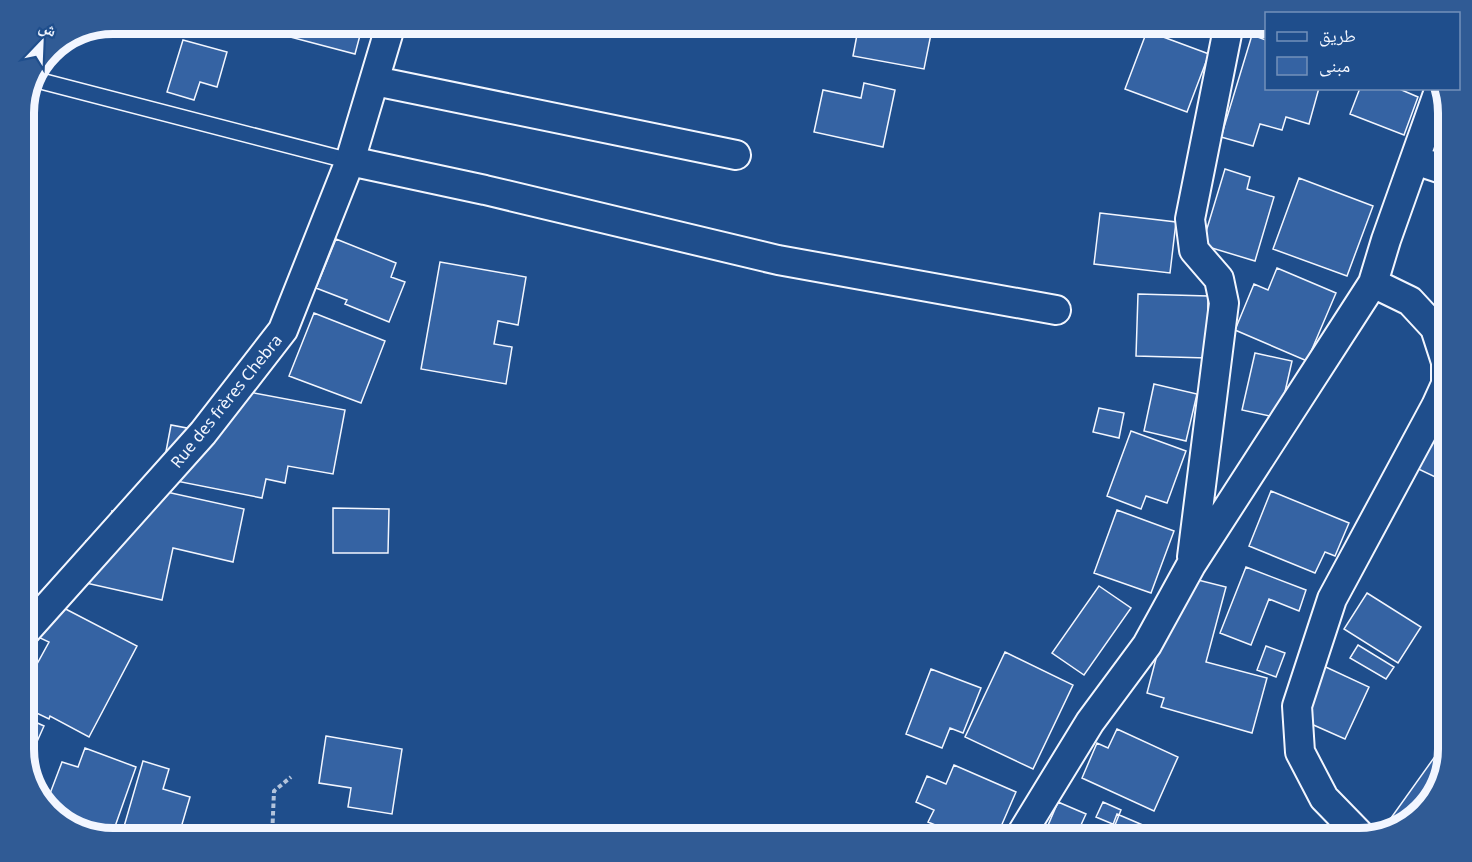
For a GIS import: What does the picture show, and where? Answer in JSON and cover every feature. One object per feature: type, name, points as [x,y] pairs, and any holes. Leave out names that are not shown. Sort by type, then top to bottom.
[{"type":"street","name":"Rue des frères Chebra","points":[[35,621],[203,433],[283,330],[350,161],[388,35]]},
{"type":"street","points":[[1191,565],[1224,303],[1220,279],[1194,250],[1190,219],[1227,35]]},
{"type":"street","points":[[375,81],[736,155]]},
{"type":"street","points":[[1026,828],[1090,722],[1147,645],[1191,565],[1374,283],[1386,240],[1436,100]]},
{"type":"street","points":[[1414,160],[1437,167]]},
{"type":"street","points":[[350,161],[485,190],[778,260],[1056,310]]},
{"type":"street","points":[[1374,283],[1410,302],[1434,328],[1437,338]]},
{"type":"street","points":[[1353,828],[1324,798],[1300,752],[1297,706],[1332,599],[1437,403]]},
{"type":"lane","points":[[42,81],[350,161]]},
{"type":"path","points":[[272,828],[274,791],[291,777]]},
{"type":"building","points":[[283,35],[360,35],[355,54]]},
{"type":"building","points":[[857,35],[931,35],[924,69],[853,56]]},
{"type":"building","points":[[1145,35],[1158,35],[1209,54],[1187,112],[1125,89]]},
{"type":"building","points":[[1252,35],[1265,40],[1265,90],[1318,90],[1309,124],[1286,117],[1282,130],[1260,124],[1253,146],[1221,137]]},
{"type":"building","points":[[183,40],[227,52],[217,87],[200,82],[194,100],[167,92]]},
{"type":"building","points":[[864,83],[895,90],[883,147],[814,132],[823,90],[861,98]]},
{"type":"building","points":[[1359,90],[1402,90],[1418,97],[1404,135],[1350,114]]},
{"type":"building","points":[[1225,169],[1250,177],[1247,189],[1274,197],[1255,261],[1202,245]]},
{"type":"building","points":[[1299,178],[1373,206],[1347,276],[1273,249]]},
{"type":"building","points":[[1100,213],[1176,222],[1170,273],[1094,264]]},
{"type":"building","points":[[336,239],[396,263],[391,277],[405,282],[389,322],[345,304],[347,300],[316,288]]},
{"type":"building","points":[[440,262],[526,277],[518,325],[498,321],[494,344],[512,347],[506,384],[421,369]]},
{"type":"building","points":[[1277,268],[1336,293],[1307,361],[1235,330],[1254,284],[1268,290]]},
{"type":"building","points":[[1138,294],[1208,296],[1207,358],[1136,356]]},
{"type":"building","points":[[314,313],[385,341],[361,403],[289,376]]},
{"type":"building","points":[[1255,353],[1292,361],[1279,418],[1242,410]]},
{"type":"building","points":[[1154,384],[1197,394],[1186,441],[1144,431]]},
{"type":"building","points":[[222,387],[345,410],[333,474],[288,466],[285,483],[266,479],[262,498],[161,478],[171,425],[213,433]]},
{"type":"building","points":[[1099,408],[1124,413],[1119,438],[1093,432]]},
{"type":"building","points":[[1437,420],[1438,478],[1412,466]]},
{"type":"building","points":[[1131,431],[1186,451],[1167,503],[1146,496],[1141,509],[1107,496]]},
{"type":"building","points":[[144,487],[244,509],[233,562],[173,548],[162,600],[77,581],[86,541],[105,545],[112,511],[137,517]]},
{"type":"building","points":[[1271,491],[1349,523],[1335,556],[1325,552],[1315,573],[1249,546]]},
{"type":"building","points":[[333,508],[389,509],[388,553],[333,553]]},
{"type":"building","points":[[1117,510],[1174,531],[1151,593],[1094,573]]},
{"type":"building","points":[[1246,567],[1306,590],[1299,611],[1269,599],[1251,645],[1220,633]]},
{"type":"building","points":[[1178,575],[1226,587],[1206,662],[1267,678],[1252,733],[1161,707],[1164,698],[1147,693]]},
{"type":"building","points":[[1099,586],[1131,608],[1084,675],[1052,653]]},
{"type":"building","points":[[1367,593],[1421,627],[1398,663],[1344,629]]},
{"type":"building","points":[[56,604],[137,646],[89,737],[50,716],[49,719],[35,712],[35,668],[49,642],[38,637]]},
{"type":"building","points":[[1358,645],[1394,667],[1386,679],[1350,658]]},
{"type":"building","points":[[1266,646],[1285,653],[1276,677],[1257,670]]},
{"type":"building","points":[[1005,652],[1073,685],[1033,769],[965,737]]},
{"type":"building","points":[[1315,662],[1369,687],[1345,739],[1291,715]]},
{"type":"building","points":[[931,669],[981,688],[963,733],[950,728],[942,748],[906,734]]},
{"type":"building","points":[[35,722],[44,726],[35,746]]},
{"type":"building","points":[[1117,729],[1178,757],[1154,811],[1082,778],[1097,743],[1108,748]]},
{"type":"building","points":[[326,736],[402,749],[392,814],[348,807],[351,788],[319,783]]},
{"type":"building","points":[[85,748],[136,767],[114,828],[93,825],[74,817],[50,794],[62,762],[78,767]]},
{"type":"building","points":[[1436,755],[1435,769],[1427,788],[1406,811],[1389,821]]},
{"type":"building","points":[[143,761],[169,769],[163,789],[190,797],[181,828],[124,828]]},
{"type":"building","points":[[954,765],[1016,792],[1000,828],[942,828],[928,822],[934,810],[916,802],[927,776],[946,784]]},
{"type":"building","points":[[1058,802],[1086,814],[1080,828],[1047,828]]},
{"type":"building","points":[[1103,802],[1121,810],[1115,825],[1096,817]]},
{"type":"building","points":[[1117,814],[1145,826],[1144,828],[1112,828]]}]
